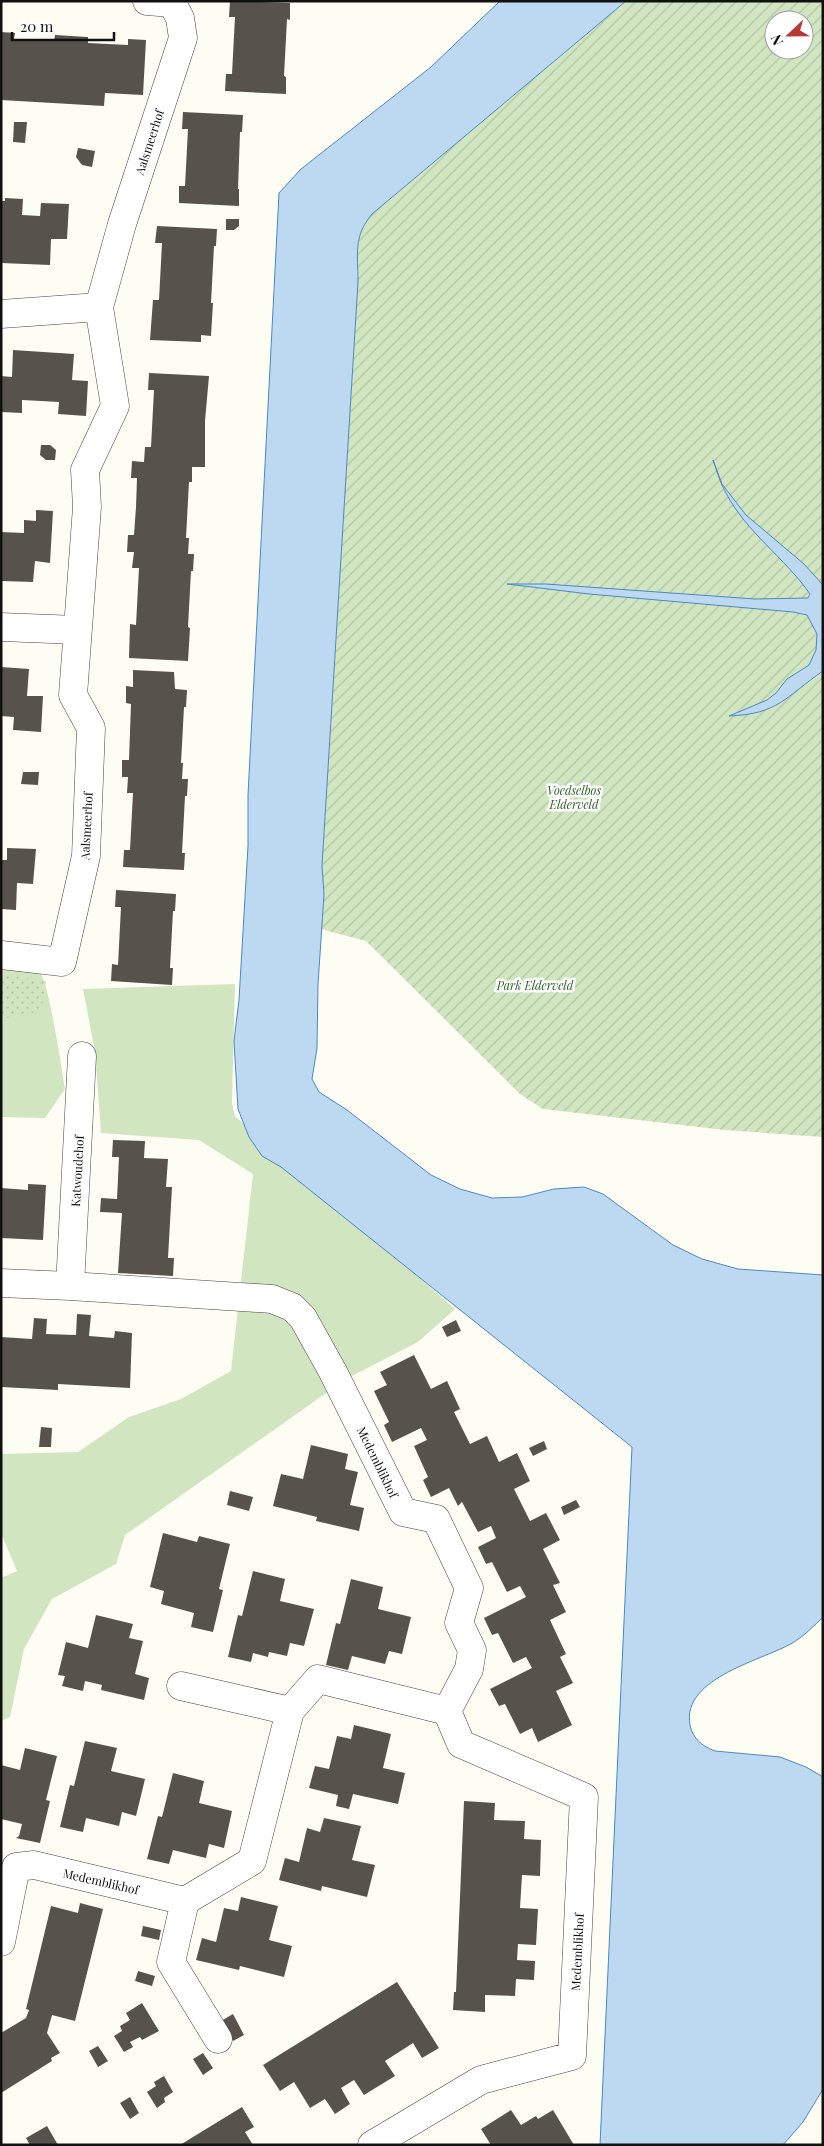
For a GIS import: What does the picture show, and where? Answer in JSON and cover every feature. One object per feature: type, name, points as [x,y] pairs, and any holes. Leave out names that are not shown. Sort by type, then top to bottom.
[{"type":"street","name":"Aalsmeerhof","points":[[1,955],[62,962],[86,856],[91,728],[73,695],[87,507],[85,470],[115,406],[100,307],[122,224],[183,38],[180,18],[172,3],[147,1]]},
{"type":"street","points":[[1,314],[100,307]]},
{"type":"street","points":[[1,627],[77,630]]},
{"type":"street","name":"Katwoudehof","points":[[70,1286],[82,1056]]},
{"type":"street","points":[[1,1283],[70,1286]]},
{"type":"street","name":"Medemblikhof","points":[[70,1286],[272,1299],[292,1307],[303,1318],[333,1372],[403,1512],[436,1519],[469,1588],[459,1623],[472,1650],[469,1669],[447,1711],[461,1744],[584,1797],[572,2056],[481,2080],[372,2145]]},
{"type":"street","points":[[218,2038],[171,1962],[185,1901],[252,1862],[290,1711],[318,1679],[447,1711]]},
{"type":"street","points":[[181,1686],[290,1711]]},
{"type":"street","name":"Medemblikhof","points":[[1,1942],[9,1865],[34,1865],[185,1901]]},
{"type":"green space","name":"Voedselbos Elderveld","points":[[626,1],[823,1],[823,1137],[725,1130],[543,1109],[520,1094],[366,941],[321,929],[324,894],[322,866],[358,282],[357,254],[359,238],[372,214]]},
{"type":"green space","points":[[1,960],[31,966],[40,973],[44,980],[55,1028],[65,1089],[45,1118],[1,1117]]},
{"type":"green space","points":[[1,974],[46,981],[41,1011],[1,1019]]},
{"type":"green space","points":[[235,984],[232,1103],[235,1116],[455,1309],[418,1342],[346,1379],[125,1535],[116,1564],[52,1599],[24,1649],[10,1717],[1,1721],[1,1578],[17,1571],[1,1533],[1,1454],[78,1452],[129,1417],[181,1399],[231,1371],[253,1174],[199,1140],[101,1133],[95,1051],[83,989]]},
{"type":"water","points":[[500,1],[626,1],[372,214],[359,238],[357,254],[358,282],[322,866],[324,894],[318,984],[317,1048],[312,1079],[319,1092],[347,1110],[431,1175],[460,1189],[492,1198],[522,1197],[554,1189],[584,1187],[603,1194],[673,1245],[702,1259],[738,1269],[823,1275],[823,1617],[794,1642],[728,1672],[711,1682],[698,1694],[691,1708],[690,1725],[693,1734],[699,1741],[715,1751],[780,1757],[806,1767],[823,1777],[823,2089],[803,2122],[783,2145],[600,2145],[632,1447],[281,1167],[262,1156],[249,1137],[238,1109],[234,1041],[239,1000],[248,846],[248,795],[279,193],[301,169],[431,67]]},
{"type":"water","points":[[713,460],[722,484],[746,515],[804,564],[823,585],[823,671],[780,703],[771,708],[746,715],[729,716],[767,700],[776,693],[787,679],[809,665],[816,650],[817,634],[807,615],[793,612],[589,594],[507,584],[546,584],[755,599],[808,598],[810,594],[800,581],[755,533],[734,507],[722,485]]},
{"type":"building","points":[[230,1],[290,3],[290,20],[287,19],[284,76],[286,77],[286,94],[225,91],[226,74],[232,74],[235,17],[229,17]]},
{"type":"building","points":[[1,32],[15,33],[14,39],[54,41],[55,35],[88,37],[88,43],[128,45],[128,39],[146,40],[143,95],[105,93],[104,106],[1,100]]},
{"type":"building","points":[[183,112],[243,115],[242,132],[240,132],[239,206],[179,203],[179,186],[185,186],[188,129],[182,129]]},
{"type":"building","points":[[14,122],[27,122],[25,143],[13,142]]},
{"type":"building","points":[[78,148],[95,151],[92,167],[82,165],[76,157]]},
{"type":"building","points":[[5,198],[23,199],[22,215],[40,216],[41,203],[69,204],[67,239],[51,239],[50,265],[1,263],[1,201],[5,201]]},
{"type":"building","points":[[226,219],[239,219],[239,226],[234,230],[226,230]]},
{"type":"building","points":[[157,226],[217,229],[216,246],[214,246],[211,336],[201,335],[201,342],[150,340],[153,300],[159,300],[162,243],[155,243]]},
{"type":"building","points":[[13,350],[74,354],[72,380],[88,381],[86,416],[58,414],[59,402],[22,400],[22,413],[1,412],[1,376],[12,377]]},
{"type":"building","points":[[149,373],[209,376],[205,421],[205,467],[192,467],[192,482],[189,482],[186,538],[189,538],[188,554],[194,554],[193,571],[191,571],[188,661],[129,658],[130,624],[136,625],[139,568],[132,568],[134,552],[127,552],[128,535],[134,535],[136,507],[137,478],[131,478],[132,461],[144,462],[145,447],[151,447],[154,390],[148,390]]},
{"type":"building","points":[[41,445],[50,445],[56,450],[55,460],[46,460],[40,455]]},
{"type":"building","points":[[36,510],[53,511],[50,563],[35,561],[33,582],[1,581],[1,532],[24,533],[24,520],[36,521]]},
{"type":"building","points":[[1,667],[29,669],[27,696],[43,696],[41,732],[13,730],[14,717],[1,716]]},
{"type":"building","points":[[133,670],[174,672],[175,689],[187,690],[186,707],[184,707],[181,763],[183,763],[182,779],[188,779],[187,796],[185,796],[182,853],[185,853],[184,870],[123,867],[124,850],[130,850],[133,793],[127,793],[128,777],[122,777],[122,760],[129,760],[131,704],[126,703],[126,686],[133,687]]},
{"type":"building","points":[[23,772],[39,772],[38,785],[21,784]]},
{"type":"building","points":[[7,848],[36,849],[33,884],[17,883],[16,910],[1,909],[1,860],[7,860]]},
{"type":"building","points":[[116,890],[176,894],[175,911],[173,911],[170,968],[173,968],[172,985],[111,981],[112,964],[118,965],[121,907],[115,907]]},
{"type":"building","points":[[113,1140],[145,1141],[144,1158],[168,1159],[166,1187],[172,1187],[168,1258],[174,1258],[173,1276],[118,1273],[122,1213],[100,1212],[101,1198],[117,1199],[119,1157],[112,1157]]},
{"type":"building","points":[[28,1184],[46,1185],[43,1240],[1,1238],[1,1188],[28,1190]]},
{"type":"building","points":[[77,1314],[91,1315],[89,1336],[114,1338],[115,1331],[132,1333],[130,1388],[58,1384],[58,1390],[1,1387],[1,1337],[32,1339],[34,1318],[47,1319],[46,1334],[76,1335]]},
{"type":"building","points":[[456,1320],[461,1331],[447,1337],[442,1327]]},
{"type":"building","points":[[414,1355],[431,1389],[447,1381],[460,1409],[454,1412],[470,1444],[487,1436],[499,1462],[517,1453],[530,1481],[514,1489],[530,1521],[546,1513],[560,1540],[543,1549],[560,1583],[553,1585],[566,1612],[550,1620],[566,1654],[560,1657],[573,1683],[556,1691],[572,1725],[538,1742],[532,1728],[520,1734],[505,1704],[499,1706],[490,1689],[532,1668],[526,1657],[513,1663],[498,1633],[492,1635],[484,1618],[526,1597],[520,1586],[507,1592],[492,1562],[486,1564],[478,1547],[496,1538],[491,1526],[478,1532],[462,1502],[458,1506],[449,1488],[431,1497],[423,1480],[428,1477],[414,1446],[427,1440],[421,1428],[392,1442],[384,1425],[389,1422],[374,1391],[387,1385],[380,1372]]},
{"type":"building","points":[[41,1427],[52,1428],[51,1447],[39,1447]]},
{"type":"building","points":[[544,1441],[547,1449],[533,1456],[529,1448]]},
{"type":"building","points":[[311,1445],[348,1454],[345,1469],[358,1472],[350,1505],[364,1508],[359,1531],[316,1521],[317,1517],[273,1506],[281,1474],[303,1479]]},
{"type":"building","points":[[230,1491],[253,1497],[249,1511],[227,1505]]},
{"type":"building","points":[[576,1500],[580,1507],[564,1515],[561,1507]]},
{"type":"building","points":[[163,1533],[197,1542],[199,1536],[230,1544],[219,1589],[223,1590],[213,1632],[191,1627],[194,1613],[161,1604],[164,1591],[150,1587]]},
{"type":"building","points":[[253,1571],[285,1579],[280,1601],[314,1609],[304,1646],[290,1643],[287,1656],[269,1652],[268,1657],[253,1653],[251,1662],[228,1657],[238,1615],[242,1616]]},
{"type":"building","points":[[351,1579],[383,1587],[378,1609],[411,1617],[402,1654],[389,1651],[385,1664],[352,1656],[348,1670],[326,1665],[336,1623],[340,1624]]},
{"type":"building","points":[[96,1615],[133,1624],[129,1638],[143,1641],[135,1674],[149,1678],[144,1700],[101,1690],[102,1685],[85,1681],[83,1691],[62,1686],[65,1676],[58,1675],[66,1642],[88,1648]]},
{"type":"building","points":[[354,1725],[391,1734],[383,1768],[405,1773],[398,1804],[353,1794],[349,1809],[336,1806],[338,1795],[309,1788],[315,1766],[329,1769],[337,1736],[351,1739]]},
{"type":"building","points":[[85,1741],[117,1748],[111,1771],[145,1779],[136,1816],[122,1812],[119,1826],[86,1818],[83,1832],[60,1827],[70,1785],[74,1786]]},
{"type":"building","points":[[25,1748],[57,1756],[46,1800],[50,1801],[40,1843],[16,1838],[19,1836],[22,1824],[1,1819],[1,1765],[20,1770]]},
{"type":"building","points":[[173,1773],[204,1781],[199,1803],[232,1811],[224,1848],[209,1844],[206,1858],[173,1850],[169,1864],[147,1859],[158,1816],[162,1817]]},
{"type":"building","points":[[464,1801],[495,1803],[494,1820],[525,1821],[524,1839],[541,1840],[540,1876],[522,1875],[520,1908],[538,1909],[536,1945],[518,1944],[517,1960],[535,1961],[534,1980],[516,1979],[515,1996],[485,1995],[485,2012],[453,2010],[454,1992],[456,1992]]},
{"type":"building","points":[[324,1818],[361,1826],[352,1860],[375,1865],[367,1897],[322,1886],[321,1891],[279,1880],[285,1858],[299,1862],[307,1828],[320,1832]]},
{"type":"building","points":[[241,1897],[278,1906],[269,1940],[292,1946],[284,1977],[240,1966],[239,1970],[196,1960],[202,1938],[216,1942],[224,1908],[238,1911]]},
{"type":"building","points":[[80,1903],[103,1909],[75,2021],[52,2015],[47,2033],[60,2053],[51,2058],[52,2061],[1,2093],[1,2033],[26,2018],[29,2010],[26,2009],[51,1906],[78,1913]]},
{"type":"building","points":[[143,1926],[161,1930],[159,1940],[141,1936]]},
{"type":"building","points":[[138,1971],[155,1976],[152,1986],[135,1981]]},
{"type":"building","points":[[397,1982],[439,2048],[422,2058],[413,2043],[385,2061],[395,2076],[364,2095],[354,2080],[341,2088],[350,2104],[335,2114],[325,2099],[310,2108],[294,2082],[280,2091],[263,2065]]},
{"type":"building","points":[[142,2003],[159,2031],[142,2040],[140,2037],[130,2042],[133,2047],[124,2052],[114,2036],[122,2031],[120,2026],[130,2020],[126,2013]]},
{"type":"building","points":[[233,2014],[244,2035],[233,2041],[221,2021]]},
{"type":"building","points":[[98,2046],[108,2061],[98,2067],[89,2051]]},
{"type":"building","points":[[203,2053],[213,2068],[203,2075],[193,2059]]},
{"type":"building","points":[[164,2076],[173,2092],[164,2098],[165,2102],[157,2108],[147,2092],[156,2086],[154,2082]]},
{"type":"building","points":[[130,2097],[139,2113],[130,2119],[120,2103]]},
{"type":"building","points":[[242,2107],[254,2127],[245,2132],[253,2145],[180,2145]]},
{"type":"building","points":[[511,2110],[521,2125],[536,2116],[538,2119],[553,2110],[574,2145],[491,2145],[481,2129]]},
{"type":"building","points":[[47,2126],[58,2145],[30,2145],[26,2138]]},
{"type":"park label","name":"Park Elderveld","points":[[535,985]]}]
